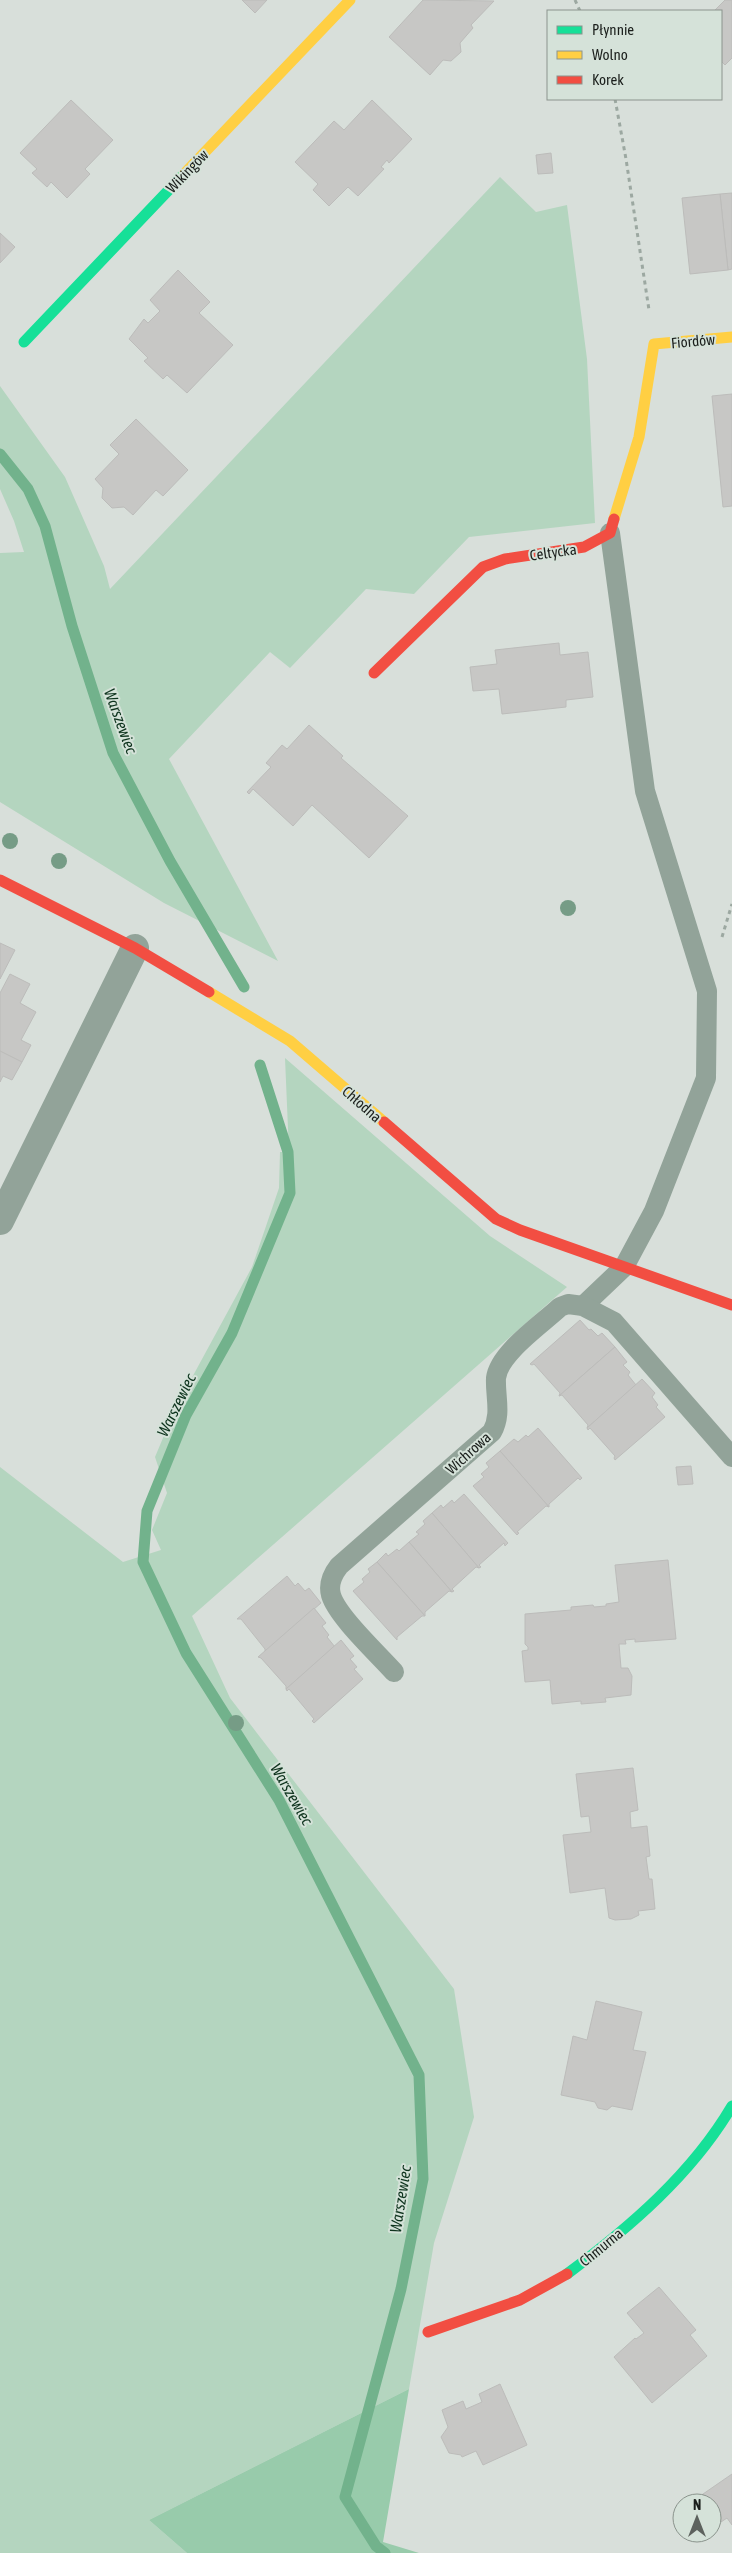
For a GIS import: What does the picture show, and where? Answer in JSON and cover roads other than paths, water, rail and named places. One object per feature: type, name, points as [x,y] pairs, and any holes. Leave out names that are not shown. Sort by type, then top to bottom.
[{"type":"street","name":"Wikingów","points":[[24,342],[350,0]]},
{"type":"street","name":"Fiordów","points":[[610,533],[639,437],[654,344],[732,337]]},
{"type":"street","name":"Celtycka","points":[[374,673],[482,567],[505,559],[584,547],[610,533]]},
{"type":"street","name":"Chłodna","points":[[0,880],[135,948],[290,1041],[496,1219],[520,1230],[732,1305]]},
{"type":"street","points":[[0,1221],[135,948]]},
{"type":"street","name":"Chmurna","points":[[428,2332],[505,2305],[549,2286],[584,2260],[633,2220],[686,2171],[708,2147],[732,2106]]},
{"type":"lane","points":[[610,533],[645,790],[707,991],[706,1078],[654,1211],[624,1267],[583,1306],[614,1322],[732,1457]]},
{"type":"lane","name":"Wichrowa","points":[[394,1672],[336,1604],[331,1587],[333,1574],[339,1566],[492,1432],[498,1420],[496,1380],[502,1361],[560,1307],[568,1304],[583,1306]]},
{"type":"waterway","name":"Warszewiec","points":[[0,454],[28,489],[45,526],[72,626],[113,753],[170,861],[244,987]]},
{"type":"waterway","name":"Warszewiec","points":[[260,1065],[288,1152],[290,1193],[232,1333],[186,1415],[147,1511],[143,1562],[186,1653],[279,1800],[419,2075],[423,2179],[401,2289],[345,2497],[376,2546],[385,2553]]}]
